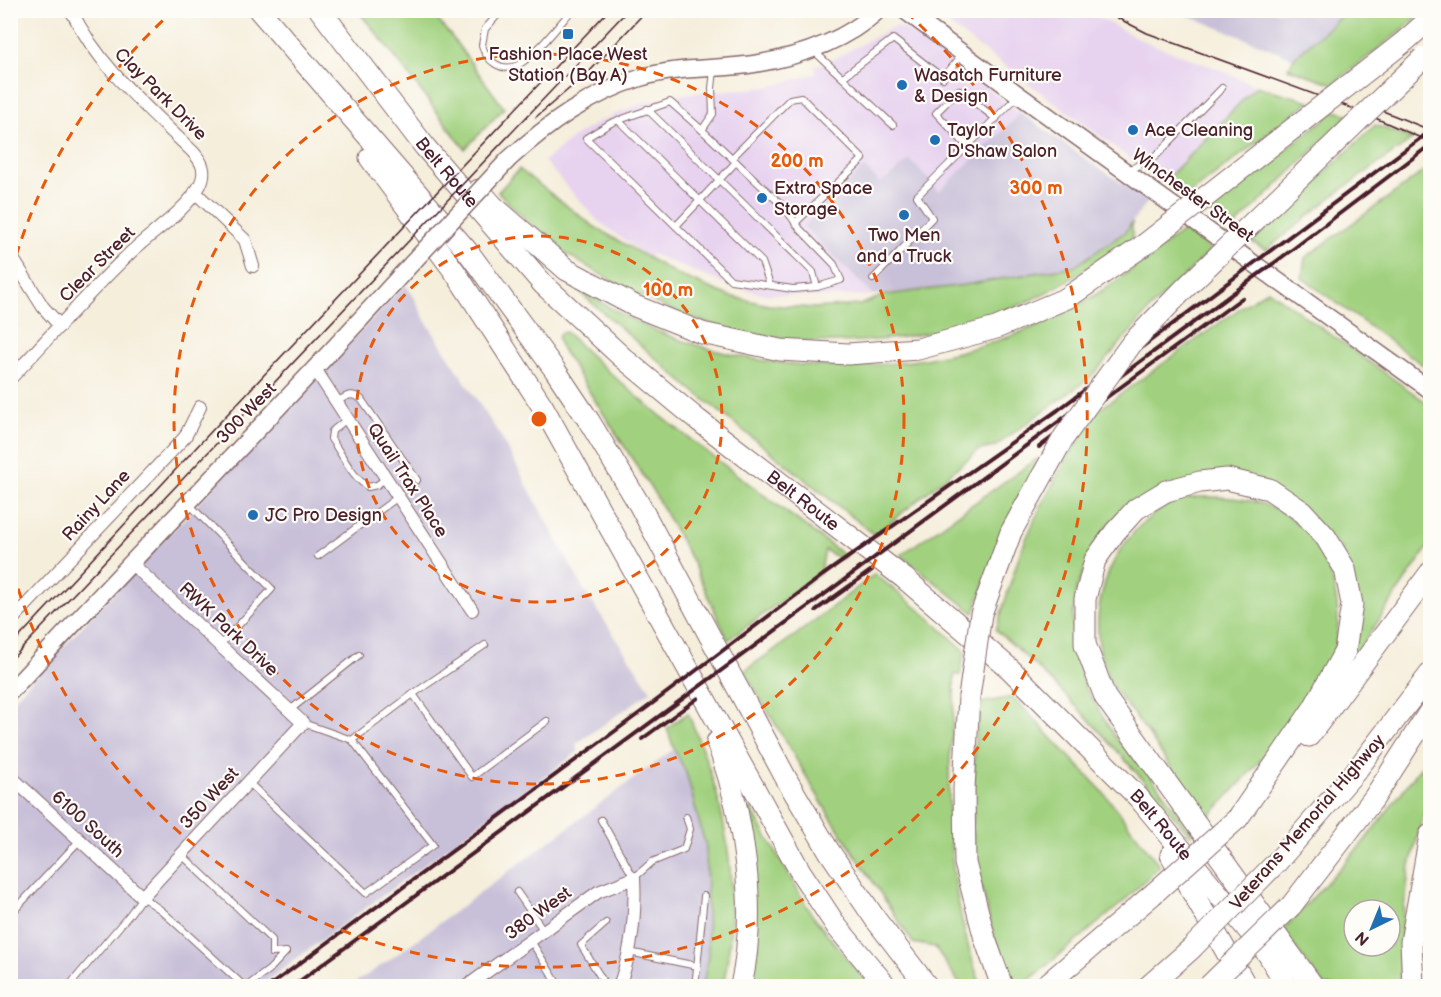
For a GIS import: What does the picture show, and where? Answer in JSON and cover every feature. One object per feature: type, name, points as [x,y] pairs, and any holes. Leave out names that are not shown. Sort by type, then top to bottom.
[{"type":"highway","name":"Belt Route","points":[[320,10],[425,147],[543,284],[622,357],[698,420],[952,618],[1042,699],[1138,797],[1268,954],[1287,987]]},
{"type":"highway","name":"Belt Route","points":[[260,11],[469,253],[555,370],[639,504],[788,782],[823,841],[876,920],[927,987]]},
{"type":"highway","points":[[260,11],[455,272],[502,342],[543,407],[800,871],[837,927],[886,987]]},
{"type":"highway","points":[[362,65],[493,206],[567,270],[635,306],[702,333],[780,350],[848,354],[918,349],[996,328],[1067,298],[1144,245],[1431,19]]},
{"type":"highway","points":[[1002,987],[985,939],[965,863],[963,789],[969,697],[981,614],[1011,532],[1064,437],[1132,343],[1185,288],[1427,54]]},
{"type":"highway","points":[[1238,818],[1313,709],[1345,651],[1352,604],[1345,569],[1324,536],[1303,512],[1269,489],[1227,479],[1200,482],[1166,491],[1136,509],[1115,532],[1095,560],[1085,599],[1085,644],[1105,697],[1313,987]]},
{"type":"highway","points":[[1045,987],[1238,818],[1317,727],[1431,573]]},
{"type":"highway","points":[[651,600],[714,735],[730,776],[743,835],[748,910],[741,987]]},
{"type":"highway","name":"Veterans Memorial Highway","points":[[1149,987],[1191,949],[1277,862],[1355,772],[1431,674]]},
{"type":"highway","points":[[1209,987],[1291,906],[1374,798],[1431,711]]},
{"type":"highway","points":[[1138,797],[1246,987]]},
{"type":"highway","points":[[1413,987],[1411,942],[1431,835]]},
{"type":"street","name":"Clay Park Drive","points":[[71,10],[82,34],[102,61],[193,152],[202,162],[204,172]]},
{"type":"street","name":"300 West","points":[[10,692],[130,562],[315,369],[509,159],[554,121],[603,92],[641,77],[669,71],[753,64],[794,55],[849,32],[879,10]]},
{"type":"street","name":"Winchester Street","points":[[904,10],[1431,390]]},
{"type":"street","name":"Clear Street","points":[[10,379],[129,253],[163,226],[195,192],[204,172]]},
{"type":"street","points":[[195,192],[245,240],[253,266]]},
{"type":"street","points":[[10,254],[43,308],[60,326]]},
{"type":"street","name":"Quail Trax Place","points":[[315,369],[472,610]]},
{"type":"street","name":"Rainy Lane","points":[[10,622],[185,437],[200,407]]},
{"type":"street","name":"RWK Park Drive","points":[[130,562],[303,723]]},
{"type":"street","name":"350 West","points":[[142,897],[303,723]]},
{"type":"street","name":"6100 South","points":[[10,776],[142,897]]},
{"type":"street","points":[[619,987],[634,924],[634,878]]},
{"type":"street","name":"380 West","points":[[467,987],[598,892],[634,878]]},
{"type":"lane","points":[[502,10],[486,29],[482,45],[489,60],[499,66],[508,67],[518,64],[530,55],[572,10]]},
{"type":"lane","points":[[843,77],[893,39],[943,78],[963,54]]},
{"type":"lane","points":[[811,49],[893,125]]},
{"type":"lane","points":[[702,130],[713,114],[714,66]]},
{"type":"lane","points":[[1126,172],[1156,156],[1222,88]]},
{"type":"lane","points":[[968,147],[936,113],[959,90],[996,119]]},
{"type":"lane","points":[[873,279],[932,218],[916,196],[1019,95]]},
{"type":"lane","points":[[676,226],[790,99],[801,97],[862,159],[795,223]]},
{"type":"lane","points":[[670,102],[702,130],[784,207],[795,223],[834,264],[841,280],[817,287],[793,289],[730,280],[586,138],[618,120],[647,109],[670,102]]},
{"type":"lane","points":[[647,109],[813,272],[817,287]]},
{"type":"lane","points":[[618,120],[762,262],[770,285]]},
{"type":"lane","points":[[336,402],[355,394],[362,399],[417,480]]},
{"type":"lane","points":[[347,419],[332,431],[331,438],[362,484],[368,487],[377,485],[386,478]]},
{"type":"lane","points":[[318,556],[398,497]]},
{"type":"lane","points":[[187,502],[272,589],[219,645]]},
{"type":"lane","points":[[352,740],[413,694],[485,645]]},
{"type":"lane","points":[[289,710],[359,654]]},
{"type":"lane","points":[[413,694],[472,777],[547,721]]},
{"type":"lane","points":[[248,782],[366,893],[433,845],[352,740],[303,723]]},
{"type":"lane","points":[[601,820],[634,878],[652,862],[684,849],[690,829],[686,816]]},
{"type":"lane","points":[[10,915],[79,841]]},
{"type":"lane","points":[[69,987],[142,897],[161,910],[246,987],[269,970],[286,952],[273,953],[272,940],[182,854]]},
{"type":"lane","points":[[517,892],[544,931]]},
{"type":"lane","points":[[693,987],[704,896]]},
{"type":"lane","points":[[606,923],[581,945],[606,987]]},
{"type":"lane","points":[[531,940],[559,987]]},
{"type":"lane","points":[[628,952],[697,966]]},
{"type":"shaded area","points":[[930,11],[1085,11],[1146,42],[1256,86],[1162,184]]},
{"type":"shaded area","points":[[1176,11],[1347,11],[1294,58]]},
{"type":"shaded area","points":[[895,26],[910,31],[1020,112],[939,191],[896,170],[880,183],[803,226],[873,295],[823,297],[764,294],[737,288],[652,254],[648,257],[598,221],[544,161],[575,136],[598,122],[628,109],[647,102],[690,93],[769,87],[817,73],[814,66],[832,60]]},
{"type":"shaded area","points":[[1020,112],[1091,163],[1149,200],[1125,231],[1075,266],[965,285],[873,295],[803,226],[864,167],[880,183],[910,160],[939,191]]},
{"type":"shaded area","points":[[405,284],[425,320],[501,437],[584,590],[651,691],[576,744],[578,752],[259,986],[11,986],[10,703]]},
{"type":"shaded area","points":[[674,749],[686,772],[706,848],[708,956],[703,986],[350,986],[388,961]]},
{"type":"green space","points":[[358,11],[430,11],[504,108],[465,149]]},
{"type":"green space","points":[[1347,11],[1426,11],[1333,84],[1288,68],[1294,58]]},
{"type":"green space","points":[[1256,86],[1310,101],[1186,197],[1165,181]]},
{"type":"green space","points":[[1335,111],[1349,115],[1231,230],[1207,211]]},
{"type":"green space","points":[[1375,125],[1413,139],[1334,195],[1266,250],[1252,242]]},
{"type":"green space","points":[[1430,167],[1430,370],[1302,278],[1305,258]]},
{"type":"green space","points":[[519,169],[593,226],[676,274],[729,296],[768,305],[814,308],[860,305],[885,295],[965,285],[1075,266],[1125,232],[1132,223],[1132,239],[1042,295],[976,321],[903,337],[867,341],[792,340],[720,327],[693,318],[641,296],[577,260],[547,239],[498,192]]},
{"type":"green space","points":[[1184,230],[1211,250],[1151,308],[1091,377],[994,447],[979,450],[875,535],[686,385],[568,282],[643,325],[698,345],[754,359],[812,366],[871,365],[929,358],[986,345],[1040,324],[1092,297],[1139,265]]},
{"type":"green space","points":[[1268,290],[1430,405],[1430,544],[1350,663],[1342,548],[1249,476],[1131,502],[1111,521],[1096,543],[1077,588],[1073,615],[1073,639],[1085,687],[1115,737],[1152,778],[1193,833],[1191,836],[1073,703],[996,630],[1020,553],[1039,510],[1064,463],[1097,411]]},
{"type":"green space","points":[[566,332],[667,421],[845,556],[840,559],[825,550],[820,573],[728,640],[692,561],[653,491],[560,346],[558,337],[561,333]]},
{"type":"green space","points":[[1038,458],[1005,526],[974,613],[901,555]]},
{"type":"green space","points":[[1200,497],[1250,501],[1279,511],[1293,520],[1305,531],[1323,558],[1333,585],[1338,615],[1336,645],[1326,671],[1275,743],[1203,823],[1185,800],[1182,785],[1161,752],[1111,683],[1103,661],[1098,616],[1109,572],[1133,533],[1170,503]]},
{"type":"green space","points":[[875,574],[927,616],[965,651],[960,675],[954,675],[949,771],[950,836],[960,912],[981,986],[961,986],[935,947],[913,943],[828,813],[744,671],[797,634]]},
{"type":"green space","points":[[1013,697],[1103,792],[1160,866],[1122,903],[1022,986],[1006,986],[975,862],[973,834],[975,740],[981,703]]},
{"type":"green space","points":[[688,713],[714,785],[727,842],[731,915],[723,986],[703,986],[708,956],[706,848],[686,772],[674,749],[667,728]]},
{"type":"green space","points":[[1430,755],[1430,792],[1410,865],[1402,932],[1402,898],[1342,898],[1342,958],[1401,958],[1399,986],[1325,986],[1282,931],[1362,844]]},
{"type":"green space","points":[[751,809],[812,915],[869,986],[749,986],[749,821],[747,810]]},
{"type":"tram line","points":[[10,647],[609,10]]},
{"type":"tram line","points":[[10,661],[628,10]]},
{"type":"tram line","points":[[536,117],[590,71],[647,10]]},
{"type":"tram line","points":[[1102,10],[1147,33],[1357,110],[1430,142]]},
{"type":"tram line","points":[[1383,111],[1430,130]]},
{"type":"railway","points":[[269,986],[823,575],[1058,410],[1430,131]]},
{"type":"railway","points":[[293,986],[1293,249],[1430,145]]},
{"type":"railway","points":[[1039,447],[1242,298]]},
{"type":"railway","points":[[816,610],[872,570]]},
{"type":"railway","points":[[642,739],[698,698]]},
{"type":"place","name":"Fashion Place West Station (Bay A)","points":[[568,34]]},
{"type":"place","name":"Wasatch Furniture & Design","points":[[902,85]]},
{"type":"place","name":"Ace Cleaning","points":[[1133,130]]},
{"type":"place","name":"Taylor D'Shaw Salon","points":[[935,140]]},
{"type":"place","name":"Extra Space Storage","points":[[762,198]]},
{"type":"place","name":"Two Men and a Truck","points":[[904,215]]},
{"type":"place","name":"JC Pro Design","points":[[253,515]]}]
